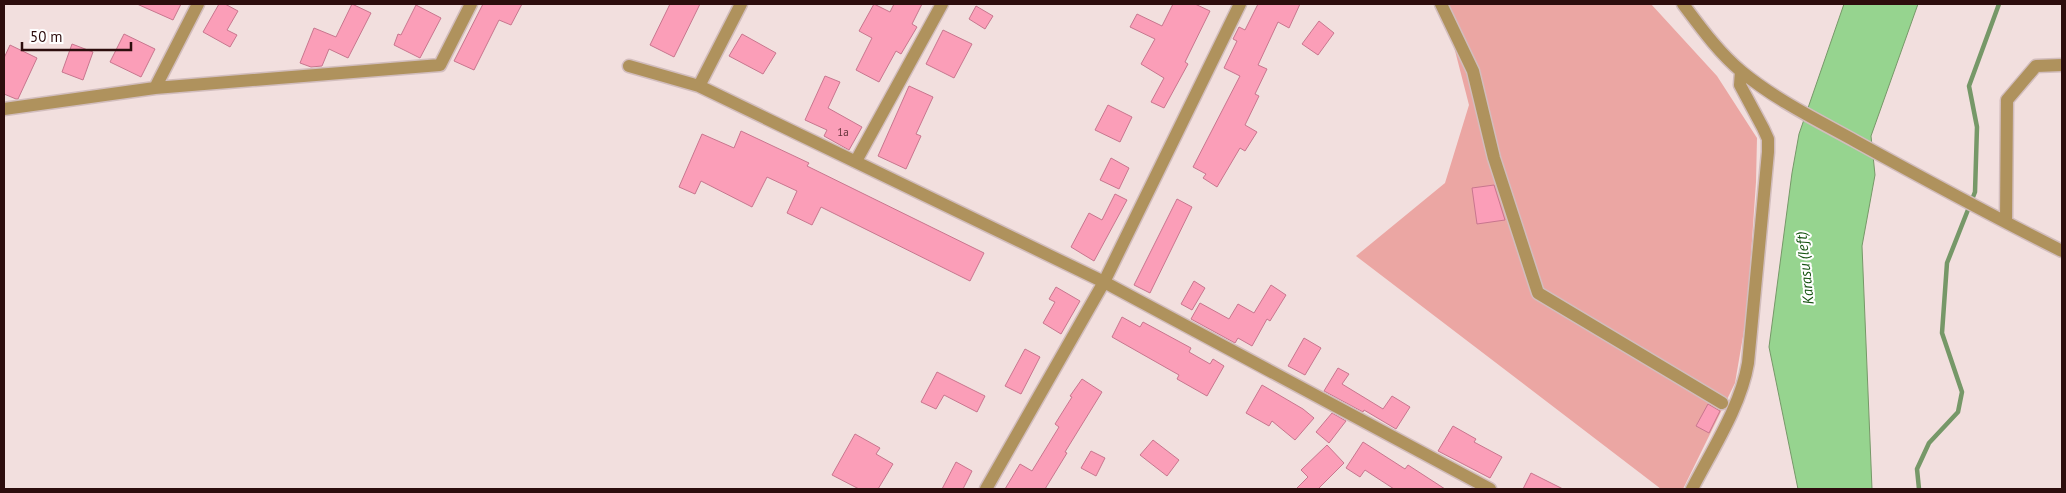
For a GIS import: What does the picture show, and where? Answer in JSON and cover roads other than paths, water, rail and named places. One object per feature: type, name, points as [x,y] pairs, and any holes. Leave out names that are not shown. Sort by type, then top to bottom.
[{"type":"street","points":[[155,88],[198,4]]},
{"type":"street","points":[[4,109],[155,88],[440,65],[472,4]]},
{"type":"street","points":[[698,86],[741,4]]},
{"type":"street","points":[[856,161],[942,4]]},
{"type":"street","points":[[986,489],[1104,282],[1240,4]]},
{"type":"street","points":[[1441,4],[1473,72],[1494,158],[1538,293],[1722,403]]},
{"type":"street","points":[[1683,4],[1717,47],[1757,84],[1907,170],[2062,251]]},
{"type":"street","points":[[2006,222],[2007,100],[2036,66],[2062,65]]},
{"type":"street","points":[[629,66],[698,86],[1104,282],[1490,489]]},
{"type":"street","points":[[1692,489],[1736,402],[1745,378],[1749,355],[1768,139],[1740,85],[1741,71]]},
{"type":"water","name":"Karasu (left)","points":[[1844,4],[1918,4],[1871,136],[1875,175],[1862,246],[1872,489],[1798,489],[1769,347],[1799,134]]},
{"type":"waterway","points":[[1919,489],[1917,469],[1929,443],[1958,412],[1962,392],[1942,333],[1947,263],[1975,192],[1977,127],[1969,86],[1999,4]]}]
